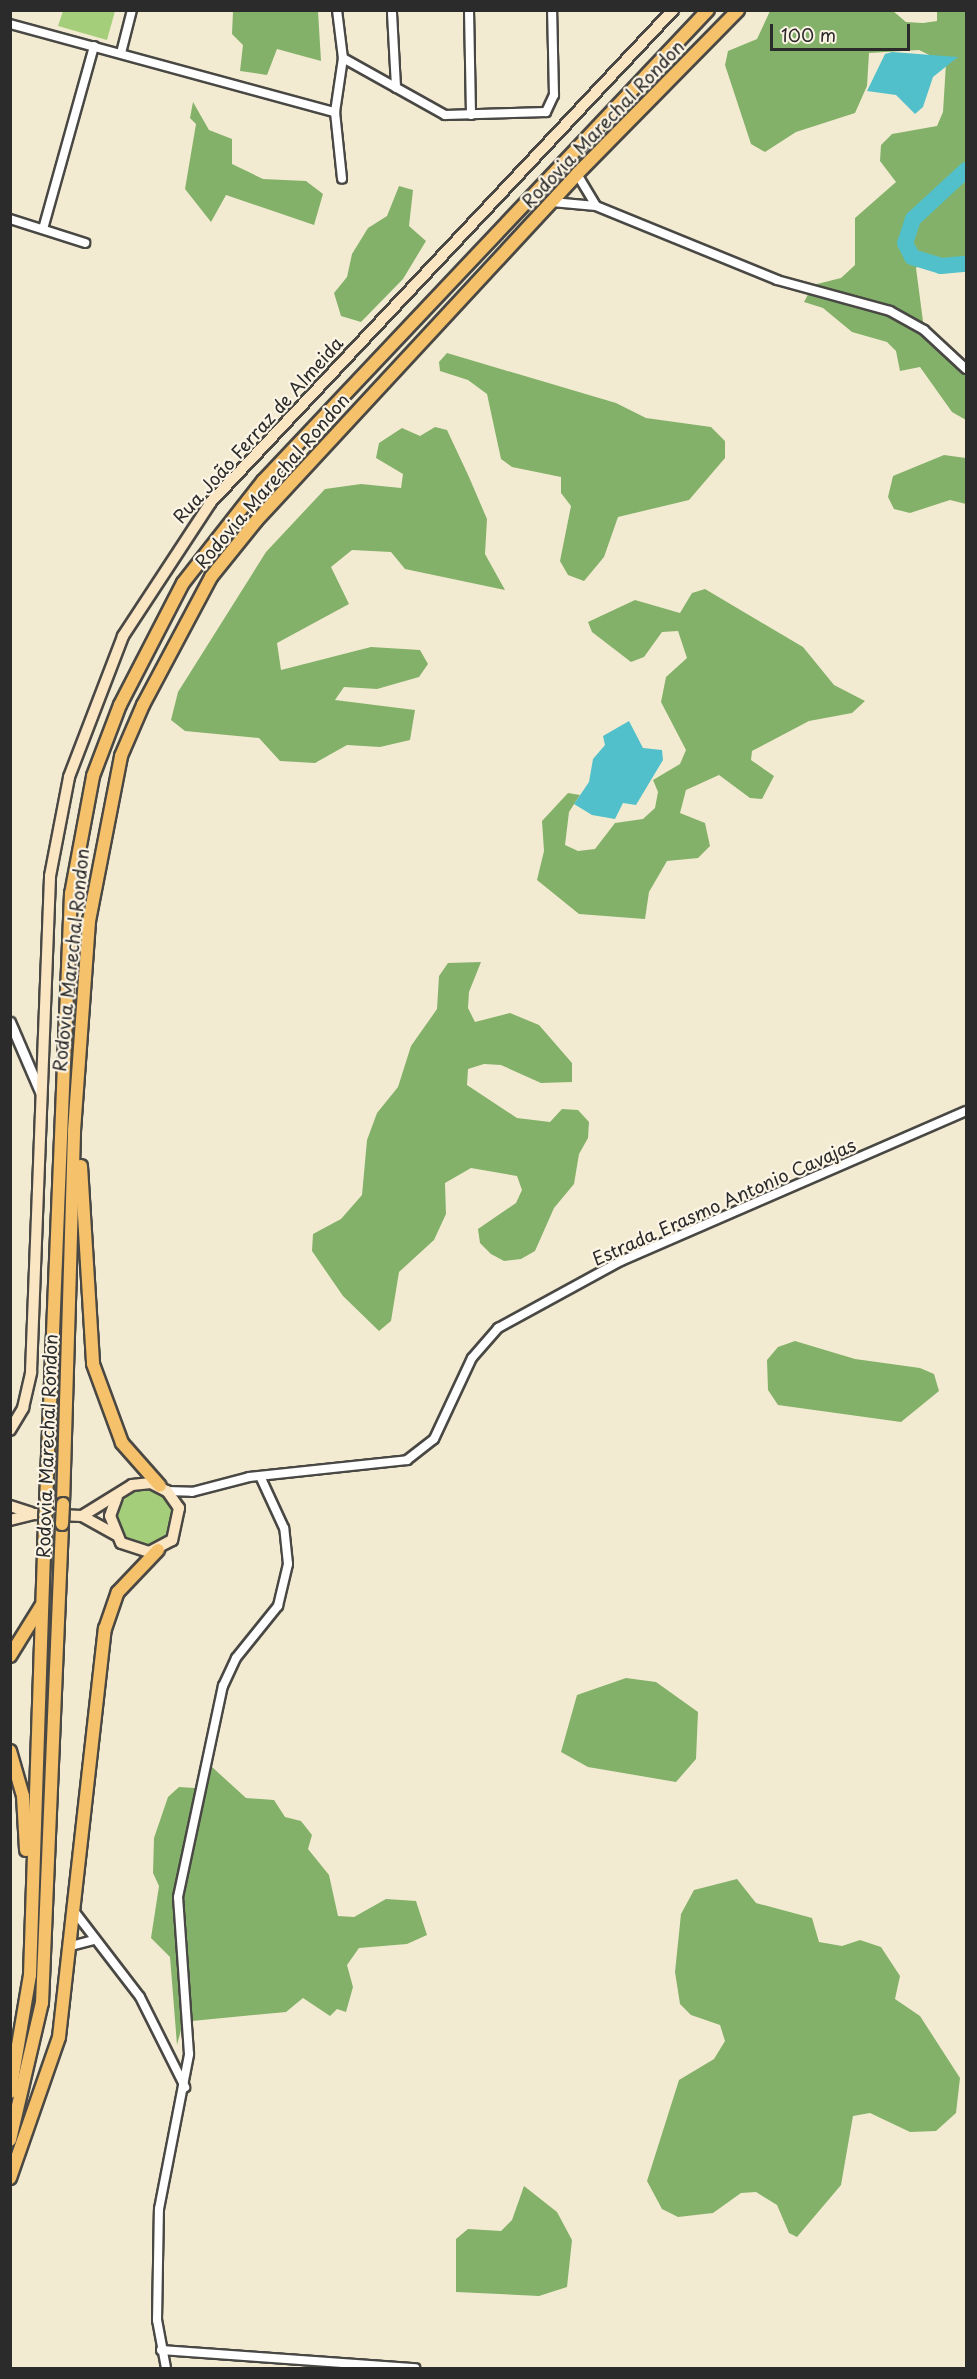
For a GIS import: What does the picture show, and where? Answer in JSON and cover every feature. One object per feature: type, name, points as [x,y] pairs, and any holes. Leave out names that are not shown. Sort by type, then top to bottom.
[{"type":"highway","points":[[681,33],[700,10]]},
{"type":"highway","name":"Rodovia Marechal Rondon","points":[[10,2092],[26,2009],[31,1917],[71,894],[93,776],[120,705],[160,620],[248,499],[681,33],[708,10]]},
{"type":"highway","name":"Rodovia Marechal Rondon","points":[[10,2140],[42,2003],[63,1524],[81,1001],[100,842],[121,756],[165,657],[211,577],[256,521],[577,174],[738,10]]},
{"type":"highway","points":[[75,1131],[93,1364],[122,1443],[164,1488]]},
{"type":"highway","points":[[10,2178],[54,2058],[71,1946],[105,1629],[118,1592],[159,1550]]},
{"type":"highway","points":[[10,1656],[44,1599]]},
{"type":"highway","points":[[10,1751],[23,1796],[31,1917]]},
{"type":"main road","name":"Rua João Ferraz de Almeida","points":[[10,1431],[23,1408],[31,1372],[44,1102],[45,948],[59,822],[85,725],[123,636],[211,502],[673,10]]},
{"type":"main road","points":[[10,1506],[34,1514],[82,1516],[115,1534],[139,1552],[159,1550],[177,1533],[179,1508],[164,1488],[141,1483],[82,1516]]},
{"type":"main road","points":[[115,1534],[110,1516],[117,1497]]},
{"type":"main road","points":[[10,1520],[34,1514]]},
{"type":"street","points":[[121,53],[132,10]]},
{"type":"street","points":[[337,10],[343,58],[335,112],[342,178]]},
{"type":"street","points":[[469,10],[471,115]]},
{"type":"street","points":[[343,58],[433,112],[471,115],[552,107],[552,10]]},
{"type":"street","points":[[392,13],[396,88]]},
{"type":"street","points":[[10,24],[335,112]]},
{"type":"street","points":[[43,230],[94,46]]},
{"type":"street","points":[[577,174],[596,206]]},
{"type":"street","points":[[552,202],[596,206],[777,280],[890,311],[924,330],[966,369]]},
{"type":"street","points":[[10,219],[85,243]]},
{"type":"street","points":[[10,1022],[44,1102]]},
{"type":"street","name":"Estrada Erasmo Antonio Cavajas","points":[[164,1488],[192,1492],[249,1477],[407,1460],[434,1438],[472,1358],[498,1328],[621,1261],[966,1111]]},
{"type":"street","points":[[165,2368],[161,2350],[160,2194],[186,2089],[189,2054],[178,1897],[223,1686],[236,1658],[278,1606],[288,1564],[285,1528],[260,1476]]},
{"type":"street","points":[[179,1508],[192,1492]]},
{"type":"street","points":[[74,1911],[94,1940],[140,1996],[186,2089]]},
{"type":"street","points":[[71,1946],[94,1940]]},
{"type":"street","points":[[161,2350],[415,2368]]},
{"type":"green space","points":[[63,11],[115,11],[107,40],[58,26]]},
{"type":"green space","points":[[233,11],[318,11],[321,61],[277,49],[267,75],[240,71],[243,45],[232,34]]},
{"type":"green space","points":[[770,11],[893,11],[906,22],[923,23],[937,21],[937,11],[966,11],[966,260],[927,257],[916,268],[924,329],[966,365],[966,420],[952,412],[920,367],[900,371],[896,351],[887,342],[852,332],[823,308],[804,302],[813,285],[841,278],[855,265],[855,218],[896,182],[880,161],[881,145],[892,134],[937,126],[943,112],[946,63],[919,50],[869,53],[867,86],[855,113],[796,132],[765,152],[751,144],[725,65],[728,51],[757,39]]},
{"type":"green space","points":[[193,102],[209,130],[232,139],[232,164],[263,179],[306,181],[323,194],[314,225],[226,195],[211,222],[185,189],[196,124],[190,118]]},
{"type":"green space","points":[[399,186],[413,190],[409,226],[426,241],[403,279],[361,322],[341,316],[334,293],[347,277],[352,254],[368,228],[387,216]]},
{"type":"green space","points":[[447,353],[616,403],[646,418],[711,427],[725,441],[725,458],[689,500],[618,517],[604,557],[584,581],[568,575],[560,561],[571,506],[561,493],[561,477],[512,467],[501,459],[487,394],[468,380],[440,371],[439,362]]},
{"type":"green space","points":[[435,427],[447,430],[469,477],[487,519],[485,554],[505,590],[405,569],[391,552],[352,550],[331,567],[349,604],[277,643],[281,670],[371,647],[420,650],[428,664],[419,677],[377,689],[344,687],[335,700],[415,710],[410,740],[380,747],[347,745],[315,763],[280,761],[259,738],[185,731],[171,720],[178,692],[266,552],[325,489],[361,484],[401,488],[403,474],[376,458],[379,443],[402,428],[420,436]]},
{"type":"green space","points":[[944,455],[966,458],[966,504],[950,500],[910,513],[894,509],[888,497],[893,476]]},
{"type":"green space","points":[[705,589],[803,647],[834,685],[865,701],[852,713],[809,721],[752,751],[751,760],[774,776],[762,799],[750,798],[719,775],[686,790],[680,813],[705,823],[710,846],[698,858],[667,861],[649,892],[645,919],[579,914],[537,880],[544,851],[542,821],[568,793],[580,795],[569,812],[565,845],[578,851],[595,849],[615,823],[643,819],[655,808],[658,792],[653,780],[680,764],[686,750],[661,702],[666,677],[687,658],[678,631],[662,632],[644,657],[631,662],[592,632],[588,622],[635,600],[680,613],[692,593]]},
{"type":"green space","points":[[481,962],[469,992],[468,1008],[475,1022],[510,1013],[539,1025],[572,1063],[572,1082],[541,1083],[501,1065],[484,1064],[468,1069],[467,1085],[517,1118],[550,1122],[562,1109],[578,1110],[589,1122],[588,1138],[579,1154],[574,1184],[554,1208],[535,1251],[521,1259],[504,1261],[491,1254],[480,1243],[478,1229],[516,1203],[522,1190],[517,1176],[471,1168],[445,1183],[446,1214],[434,1240],[399,1272],[391,1321],[379,1331],[343,1296],[312,1251],[313,1234],[341,1219],[362,1195],[367,1140],[377,1113],[398,1087],[411,1046],[437,1009],[439,976],[448,963]]},
{"type":"green space","points":[[795,1341],[855,1359],[920,1368],[934,1374],[939,1391],[901,1422],[778,1405],[768,1390],[767,1360],[778,1347]]},
{"type":"green space","points":[[139,1490],[151,1490],[165,1498],[173,1512],[171,1529],[165,1538],[151,1546],[139,1546],[122,1534],[117,1524],[117,1512],[129,1495]]},
{"type":"green space","points":[[626,1678],[656,1682],[698,1712],[696,1759],[676,1782],[588,1767],[561,1752],[577,1695]]},
{"type":"green space","points":[[212,1767],[246,1798],[274,1800],[285,1817],[301,1821],[312,1835],[308,1849],[329,1875],[338,1916],[354,1917],[386,1899],[416,1901],[427,1935],[407,1944],[359,1948],[347,1965],[353,1987],[346,2012],[337,2009],[330,2016],[303,1998],[286,2012],[192,2021],[182,2026],[177,2045],[170,1957],[151,1938],[159,1886],[153,1873],[154,1838],[168,1797],[179,1787],[195,1788]]},
{"type":"green space","points":[[737,1879],[756,1903],[812,1918],[819,1942],[842,1946],[860,1940],[881,1947],[900,1976],[895,1999],[920,2016],[960,2078],[956,2113],[936,2131],[910,2132],[870,2113],[853,2116],[841,2185],[797,2237],[789,2233],[777,2205],[756,2192],[741,2193],[713,2213],[678,2217],[662,2209],[647,2181],[679,2080],[714,2059],[725,2041],[720,2025],[691,2015],[680,2004],[675,1972],[681,1914],[694,1890]]},
{"type":"green space","points":[[524,2186],[557,2212],[572,2240],[567,2287],[539,2296],[456,2292],[456,2239],[468,2229],[501,2231],[512,2220]]},
{"type":"water","points":[[892,52],[958,57],[933,77],[923,107],[915,114],[896,95],[867,91],[885,54]]},
{"type":"water","points":[[629,721],[643,748],[662,750],[663,760],[636,805],[623,803],[615,819],[592,815],[574,804],[589,782],[593,759],[605,745],[603,736]]},
{"type":"waterway","points":[[966,170],[913,219],[905,243],[912,257],[941,266],[966,264]]}]
